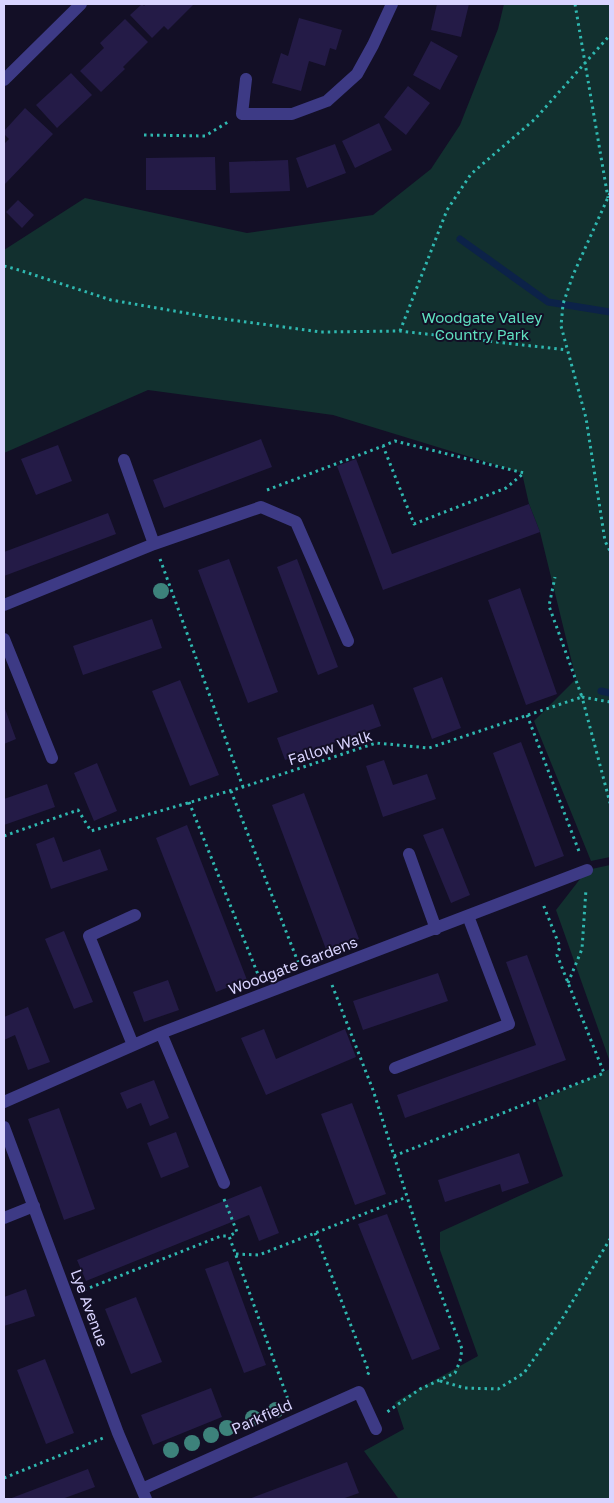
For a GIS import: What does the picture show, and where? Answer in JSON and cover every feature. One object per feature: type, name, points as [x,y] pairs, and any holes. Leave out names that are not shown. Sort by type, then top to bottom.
[{"type":"street","points":[[4,80],[81,4]]},
{"type":"street","points":[[246,80],[242,114],[292,114],[327,100],[357,74],[373,46],[392,4]]},
{"type":"street","points":[[124,460],[154,544]]},
{"type":"street","points":[[4,605],[154,544],[261,507],[296,522],[348,641]]},
{"type":"street","points":[[4,639],[52,758]]},
{"type":"street","points":[[409,854],[436,929]]},
{"type":"street","name":"Woodgate Gardens","points":[[4,1102],[161,1033],[587,870]]},
{"type":"street","points":[[132,1045],[89,936],[135,915]]},
{"type":"street","points":[[395,1068],[509,1024],[468,916]]},
{"type":"street","points":[[161,1033],[224,1183]]},
{"type":"street","name":"Lye Avenue","points":[[4,1127],[118,1433],[144,1494]]},
{"type":"street","points":[[4,1218],[34,1206]]},
{"type":"street","points":[[359,1392],[374,1424]]},
{"type":"street","name":"Parkfield","points":[[144,1494],[296,1420],[359,1392]]},
{"type":"path","points":[[574,4],[608,198]]},
{"type":"path","points":[[400,331],[448,210],[471,174],[535,119],[610,35]]},
{"type":"path","points":[[144,135],[205,136],[242,114]]},
{"type":"path","points":[[610,193],[573,275],[563,304],[561,326],[586,418],[605,541],[610,551]]},
{"type":"path","points":[[4,266],[111,300],[209,316],[322,332],[400,331],[567,350]]},
{"type":"path","points":[[261,507],[266,490],[395,441],[524,473],[506,488],[414,524],[382,446]]},
{"type":"path","points":[[154,544],[243,787]]},
{"type":"path","points":[[555,576],[548,606],[582,697],[610,803]]},
{"type":"path","points":[[582,697],[610,702]]},
{"type":"path","name":"Fallow Walk","points":[[4,836],[78,810],[91,831],[243,787],[376,743],[429,748],[582,697]]},
{"type":"path","points":[[527,715],[587,870],[582,949],[568,983]]},
{"type":"path","points":[[231,790],[304,979]]},
{"type":"path","points":[[189,802],[266,993]]},
{"type":"path","points":[[394,1156],[604,1073],[557,955],[560,947],[537,889]]},
{"type":"path","points":[[327,970],[373,1090],[424,1253],[462,1349],[455,1373],[420,1389],[386,1412],[374,1424]]},
{"type":"path","points":[[67,1296],[221,1236],[229,1236],[236,1232],[224,1198],[224,1183]]},
{"type":"path","points":[[236,1254],[259,1255],[407,1197]]},
{"type":"path","points":[[315,1233],[369,1372],[359,1392]]},
{"type":"path","points":[[229,1236],[296,1420]]},
{"type":"path","points":[[440,1381],[465,1388],[498,1389],[524,1373],[562,1319],[610,1239]]},
{"type":"path","points":[[4,1478],[118,1433]]},
{"type":"green space","name":"Woodgate Valley Country Park","points":[[504,4],[610,4],[610,857],[591,861],[534,721],[576,679],[540,532],[529,504],[522,473],[333,415],[148,390],[4,453],[4,250],[85,198],[247,233],[373,215],[431,169],[460,125],[498,29]]},
{"type":"green space","points":[[610,865],[610,1062],[556,910],[587,870]]},
{"type":"green space","points":[[610,1069],[610,1499],[398,1498],[364,1451],[404,1429],[395,1402],[478,1356],[440,1250],[440,1232],[563,1176],[537,1102]]},
{"type":"building","points":[[142,4],[144,6],[146,4],[193,5],[168,30],[164,26],[152,38],[130,15]]},
{"type":"building","points":[[437,4],[469,4],[461,37],[431,30]]},
{"type":"building","points":[[299,18],[342,30],[336,50],[330,48],[325,66],[309,61],[301,91],[272,83],[281,53],[288,56]]},
{"type":"building","points":[[125,19],[148,42],[123,67],[125,69],[101,92],[80,71],[104,48],[100,43]]},
{"type":"building","points":[[431,41],[458,56],[440,90],[413,75]]},
{"type":"building","points":[[71,73],[92,95],[57,128],[36,105]]},
{"type":"building","points":[[408,86],[430,103],[406,135],[384,117]]},
{"type":"building","points":[[25,108],[53,134],[4,185],[4,144],[9,139],[4,134],[4,131]]},
{"type":"building","points":[[379,123],[392,150],[355,168],[342,141]]},
{"type":"building","points":[[335,144],[346,173],[307,188],[296,158]]},
{"type":"building","points":[[215,157],[216,190],[146,190],[146,158]]},
{"type":"building","points":[[288,160],[290,191],[230,193],[229,162]]},
{"type":"building","points":[[18,200],[34,215],[22,228],[6,212]]},
{"type":"building","points":[[261,439],[272,467],[164,508],[153,480]]},
{"type":"building","points":[[58,445],[72,481],[36,495],[21,459]]},
{"type":"building","points":[[356,459],[392,554],[529,504],[540,532],[383,590],[337,466]]},
{"type":"building","points":[[108,513],[116,534],[4,576],[4,552]]},
{"type":"building","points":[[229,559],[278,692],[248,703],[198,570]]},
{"type":"building","points":[[297,559],[338,667],[318,675],[277,567]]},
{"type":"building","points":[[520,588],[557,694],[526,705],[488,600]]},
{"type":"building","points":[[152,619],[162,648],[83,675],[73,646]]},
{"type":"building","points":[[442,677],[461,728],[432,739],[413,688]]},
{"type":"building","points":[[180,680],[219,775],[190,786],[152,691]]},
{"type":"building","points":[[373,704],[381,726],[285,760],[277,738]]},
{"type":"building","points":[[4,706],[16,739],[4,744]]},
{"type":"building","points":[[521,742],[564,856],[535,867],[493,753]]},
{"type":"building","points":[[384,760],[393,785],[427,774],[436,799],[383,817],[366,766]]},
{"type":"building","points":[[97,763],[117,811],[94,821],[74,773]]},
{"type":"building","points":[[47,784],[55,807],[4,825],[4,799]]},
{"type":"building","points":[[304,793],[359,939],[327,952],[272,805]]},
{"type":"building","points":[[187,825],[247,980],[216,992],[156,838]]},
{"type":"building","points":[[443,828],[470,895],[451,903],[423,835]]},
{"type":"building","points":[[54,837],[63,862],[100,849],[108,870],[51,889],[36,844]]},
{"type":"building","points":[[64,931],[93,1002],[74,1009],[45,939]]},
{"type":"building","points":[[527,955],[566,1060],[405,1118],[397,1095],[536,1045],[506,962]]},
{"type":"building","points":[[438,973],[448,1001],[363,1030],[353,1001]]},
{"type":"building","points":[[168,980],[179,1010],[144,1022],[133,992]]},
{"type":"building","points":[[28,1007],[50,1062],[28,1070],[15,1035],[4,1040],[4,1017]]},
{"type":"building","points":[[264,1029],[276,1059],[345,1029],[356,1057],[266,1095],[241,1038]]},
{"type":"building","points":[[154,1080],[169,1118],[150,1126],[141,1103],[127,1109],[120,1093]]},
{"type":"building","points":[[352,1103],[386,1194],[355,1205],[321,1114]]},
{"type":"building","points":[[59,1108],[95,1209],[64,1220],[28,1119]]},
{"type":"building","points":[[176,1132],[189,1167],[161,1178],[147,1143]]},
{"type":"building","points":[[519,1153],[529,1183],[502,1192],[500,1184],[445,1202],[438,1180]]},
{"type":"building","points":[[261,1186],[279,1233],[259,1241],[249,1215],[86,1281],[77,1260]]},
{"type":"building","points":[[387,1214],[440,1349],[412,1360],[358,1224]]},
{"type":"building","points":[[228,1261],[266,1365],[244,1373],[205,1269]]},
{"type":"building","points":[[26,1289],[35,1316],[4,1326],[4,1297]]},
{"type":"building","points":[[136,1297],[162,1362],[131,1374],[105,1309]]},
{"type":"building","points":[[45,1359],[74,1433],[46,1444],[17,1370]]},
{"type":"building","points":[[211,1388],[222,1417],[153,1445],[141,1415]]},
{"type":"building","points":[[347,1462],[359,1493],[342,1499],[249,1499]]},
{"type":"building","points":[[88,1469],[95,1487],[62,1499],[9,1499]]},
{"type":"waterway","points":[[460,239],[548,302],[610,312]]},
{"type":"waterway","points":[[601,691],[610,693]]}]
